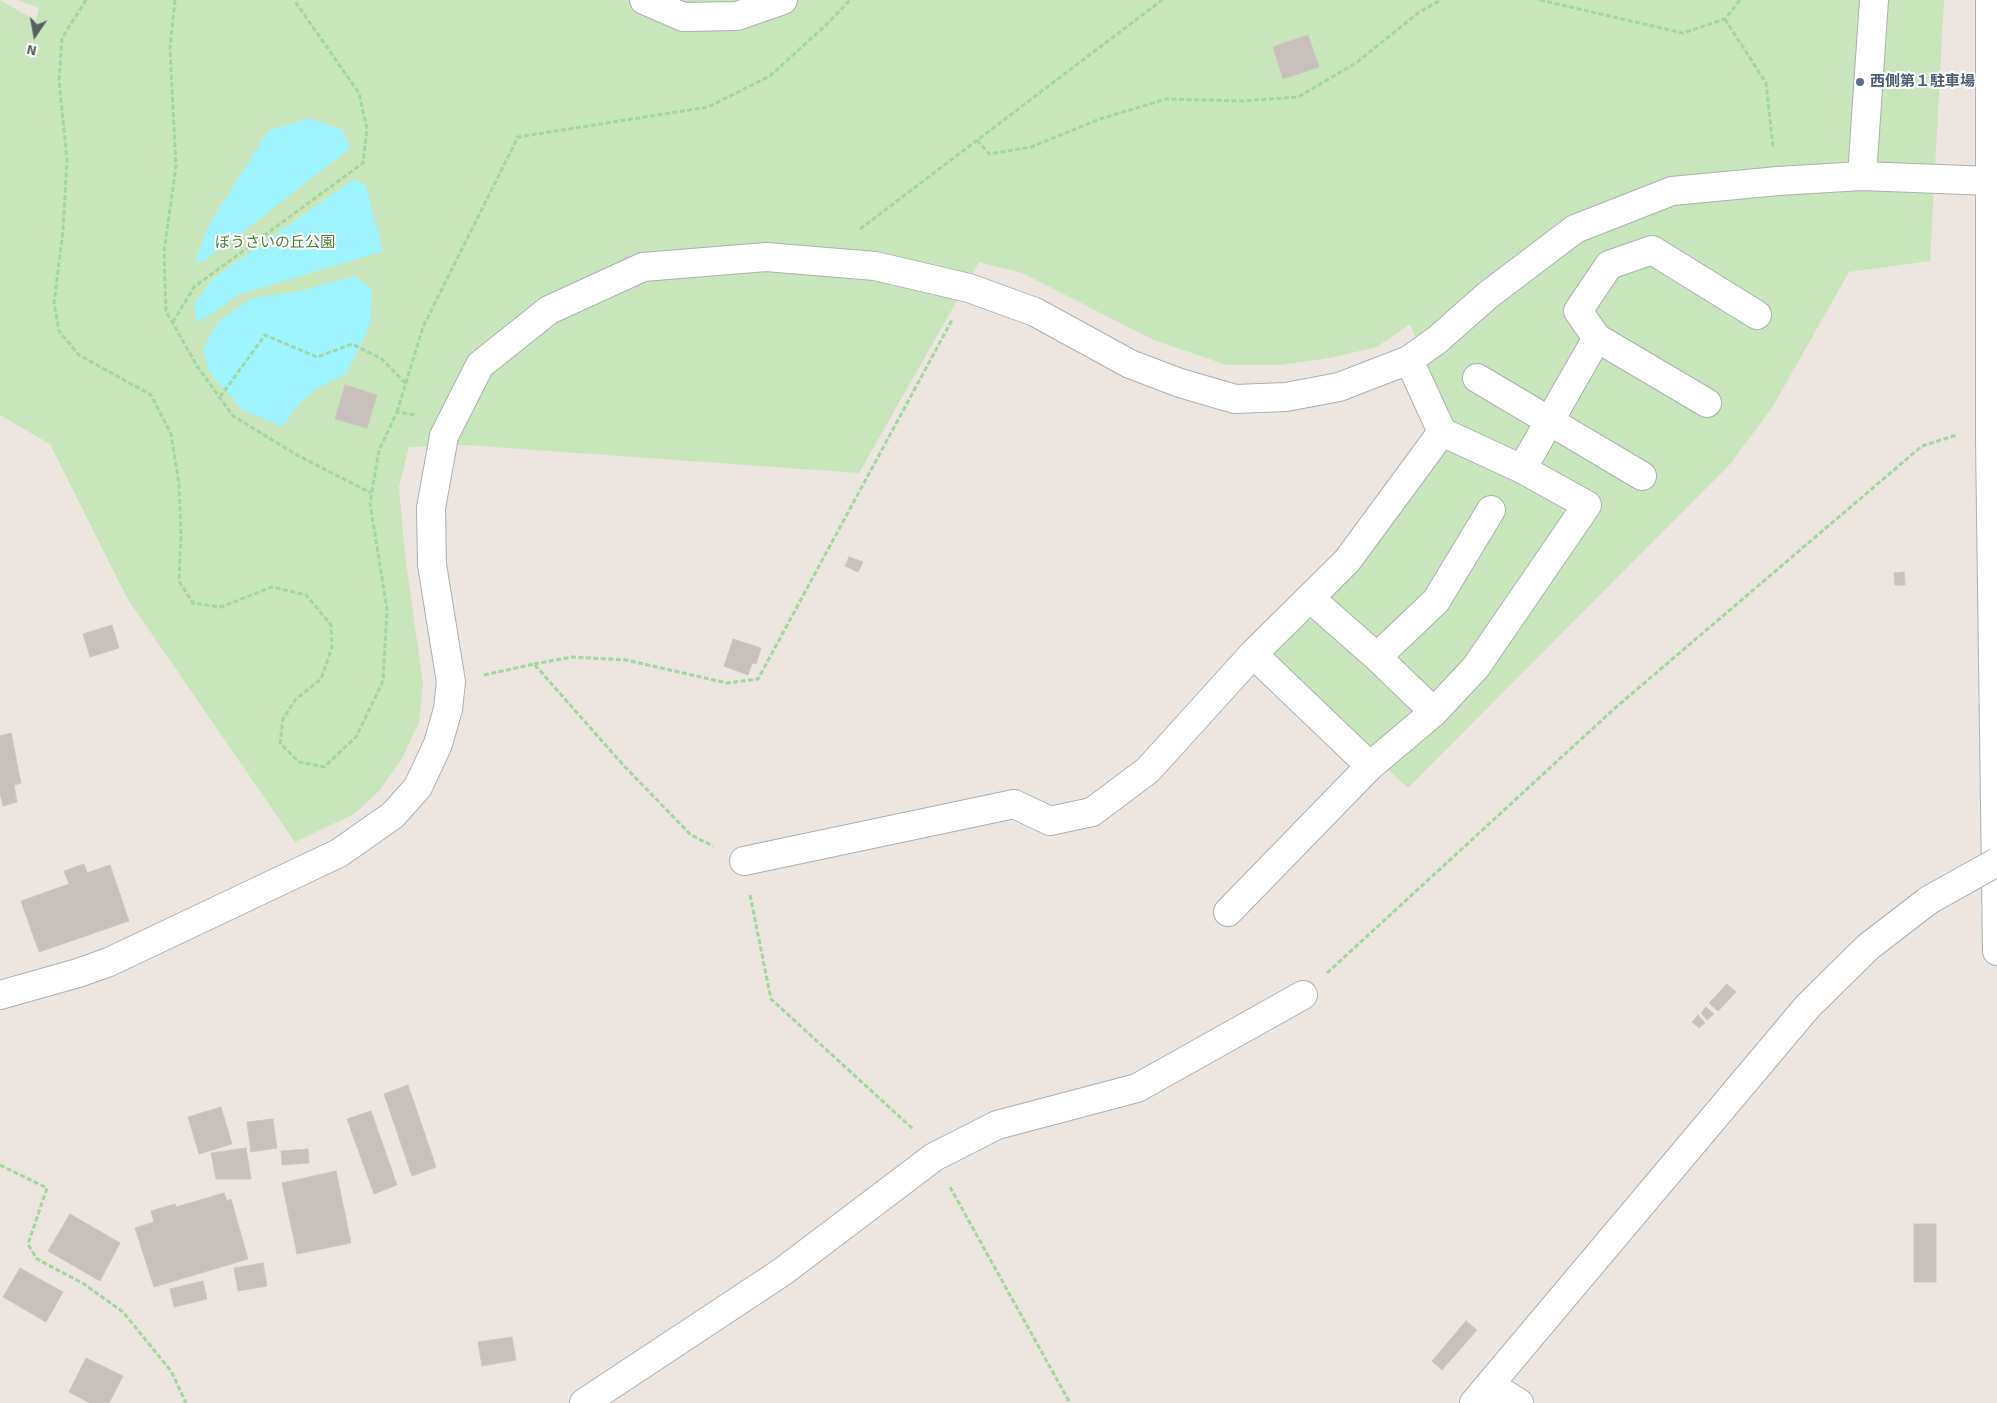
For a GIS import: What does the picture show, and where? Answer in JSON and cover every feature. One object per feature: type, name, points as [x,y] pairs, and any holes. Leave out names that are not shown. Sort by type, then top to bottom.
[{"type":"street","points":[[644,0],[683,17],[737,16],[783,0]]},
{"type":"street","points":[[1862,176],[1874,0]]},
{"type":"street","points":[[1990,0],[1990,424],[1997,951]]},
{"type":"street","points":[[0,995],[78,973],[109,962],[339,853],[373,831],[393,815],[418,787],[438,744],[448,709],[451,682],[432,564],[431,508],[444,436],[480,365],[549,310],[643,267],[766,257],[875,266],[969,288],[1035,312],[1130,364],[1180,383],[1234,399],[1286,397],[1339,388],[1409,360],[1437,340],[1488,295],[1575,229],[1672,191],[1778,181],[1862,176],[1991,181]]},
{"type":"street","points":[[1707,403],[1597,338],[1578,311],[1609,265],[1652,250],[1757,315]]},
{"type":"street","points":[[1522,469],[1597,338]]},
{"type":"street","points":[[1228,912],[1370,766],[1434,712],[1476,667],[1587,505],[1522,469],[1442,432],[1409,360]]},
{"type":"street","points":[[1477,378],[1642,476]]},
{"type":"street","points":[[744,861],[1014,804],[1050,821],[1092,812],[1148,770],[1253,654],[1311,599],[1347,561],[1442,432]]},
{"type":"street","points":[[1377,657],[1436,601],[1491,510]]},
{"type":"street","points":[[1311,599],[1377,657],[1434,712]]},
{"type":"street","points":[[1253,654],[1370,766]]},
{"type":"street","points":[[1519,1403],[1482,1394],[1808,1006],[1868,947],[1929,900],[1997,862]]},
{"type":"street","points":[[584,1403],[782,1272],[934,1157],[997,1125],[1137,1088],[1302,996]]},
{"type":"path","points":[[86,0],[62,38],[60,81],[66,160],[63,231],[54,303],[59,331],[79,355],[151,395],[171,434],[179,484],[181,535],[179,581],[194,604],[221,607],[272,587],[306,594],[331,625],[332,647],[321,679],[295,700],[283,719],[280,743],[299,762],[324,767],[356,737],[383,681],[387,609],[370,503],[379,450],[397,412],[423,327],[518,137],[708,107],[770,76],[826,25],[850,0]]},
{"type":"path","points":[[174,0],[170,49],[176,166],[164,252],[166,311],[197,366],[233,416],[297,456],[371,493]]},
{"type":"path","points":[[172,322],[194,287],[362,163],[366,129],[358,93],[294,0]]},
{"type":"path","points":[[852,235],[1162,0]]},
{"type":"path","points":[[977,140],[989,154],[1031,147],[1100,118],[1166,99],[1243,102],[1298,96],[1356,63],[1418,13],[1441,0]]},
{"type":"path","points":[[1540,0],[1682,33],[1725,19],[1740,0]]},
{"type":"path","points":[[1725,19],[1766,83],[1774,152]]},
{"type":"path","points":[[451,682],[572,657],[626,660],[728,683],[758,679],[969,288]]},
{"type":"path","points":[[220,397],[264,335],[317,357],[352,344],[382,360],[406,384]]},
{"type":"path","points":[[397,412],[416,415]]},
{"type":"path","points":[[1302,996],[1614,708],[1922,446],[1990,424]]},
{"type":"path","points":[[534,664],[624,766],[691,835],[744,861],[771,999],[910,1125],[934,1157],[1070,1403]]},
{"type":"path","points":[[0,1165],[46,1188],[28,1244],[37,1259],[84,1284],[123,1312],[171,1371],[186,1403]]},
{"type":"green space","name":"ぼうさいの丘公園","points":[[0,0],[36,21],[39,8],[18,0],[1944,0],[1930,261],[1849,272],[1773,406],[1731,463],[1408,788],[1268,657],[1447,415],[1410,324],[1377,347],[1329,358],[1280,365],[1227,365],[1154,340],[1022,273],[979,262],[859,473],[465,445],[409,447],[399,487],[405,555],[423,684],[419,722],[403,757],[379,791],[354,814],[295,842],[127,598],[50,444],[0,415]]},
{"type":"water","points":[[310,118],[342,130],[350,148],[230,242],[203,261],[194,263],[210,223],[268,131]]},
{"type":"water","points":[[353,180],[365,184],[383,251],[240,294],[197,323],[194,304],[212,279]]},
{"type":"water","points":[[354,276],[372,289],[370,321],[366,334],[345,374],[314,390],[294,409],[283,427],[243,410],[210,373],[203,350],[216,324],[252,298],[297,292]]},
{"type":"building","points":[[1308,35],[1319,67],[1283,79],[1273,47]]},
{"type":"building","points":[[345,385],[377,395],[367,428],[335,419]]},
{"type":"building","points":[[849,557],[863,562],[858,572],[845,566]]},
{"type":"building","points":[[1904,572],[1905,585],[1895,585],[1894,573]]},
{"type":"building","points":[[112,625],[119,648],[90,657],[83,634]]},
{"type":"building","points":[[733,639],[761,648],[756,664],[752,663],[748,675],[724,666]]},
{"type":"building","points":[[11,733],[21,783],[14,785],[17,802],[3,806],[0,793],[0,736]]},
{"type":"building","points":[[84,864],[87,873],[110,865],[129,921],[39,952],[21,901],[69,884],[64,871]]},
{"type":"building","points":[[1727,984],[1736,992],[1718,1011],[1709,1003]]},
{"type":"building","points":[[1706,1007],[1714,1014],[1707,1020],[1701,1013]]},
{"type":"building","points":[[1698,1015],[1705,1023],[1699,1028],[1692,1022]]},
{"type":"building","points":[[408,1085],[436,1167],[412,1176],[384,1094]]},
{"type":"building","points":[[221,1107],[232,1144],[199,1154],[188,1117]]},
{"type":"building","points":[[371,1111],[397,1185],[374,1194],[347,1119]]},
{"type":"building","points":[[273,1119],[277,1148],[251,1152],[247,1122]]},
{"type":"building","points":[[246,1148],[251,1179],[216,1179],[211,1153]]},
{"type":"building","points":[[308,1149],[309,1163],[282,1165],[281,1151]]},
{"type":"building","points":[[336,1171],[351,1243],[297,1254],[282,1183]]},
{"type":"building","points":[[224,1193],[227,1201],[231,1199],[248,1259],[154,1287],[135,1228],[154,1222],[151,1211],[175,1204],[176,1207]]},
{"type":"building","points":[[70,1214],[120,1243],[100,1281],[48,1251]]},
{"type":"building","points":[[1914,1224],[1936,1224],[1936,1282],[1914,1282]]},
{"type":"building","points":[[263,1263],[267,1286],[238,1291],[234,1268]]},
{"type":"building","points":[[20,1268],[63,1292],[46,1322],[3,1297]]},
{"type":"building","points":[[203,1281],[207,1299],[174,1307],[170,1289]]},
{"type":"building","points":[[1466,1321],[1477,1330],[1442,1370],[1432,1361]]},
{"type":"building","points":[[512,1337],[516,1360],[482,1366],[478,1342]]},
{"type":"building","points":[[86,1358],[123,1376],[109,1403],[90,1403],[69,1392]]},
{"type":"place","name":"西側第１駐車場","points":[[1860,82]]}]
